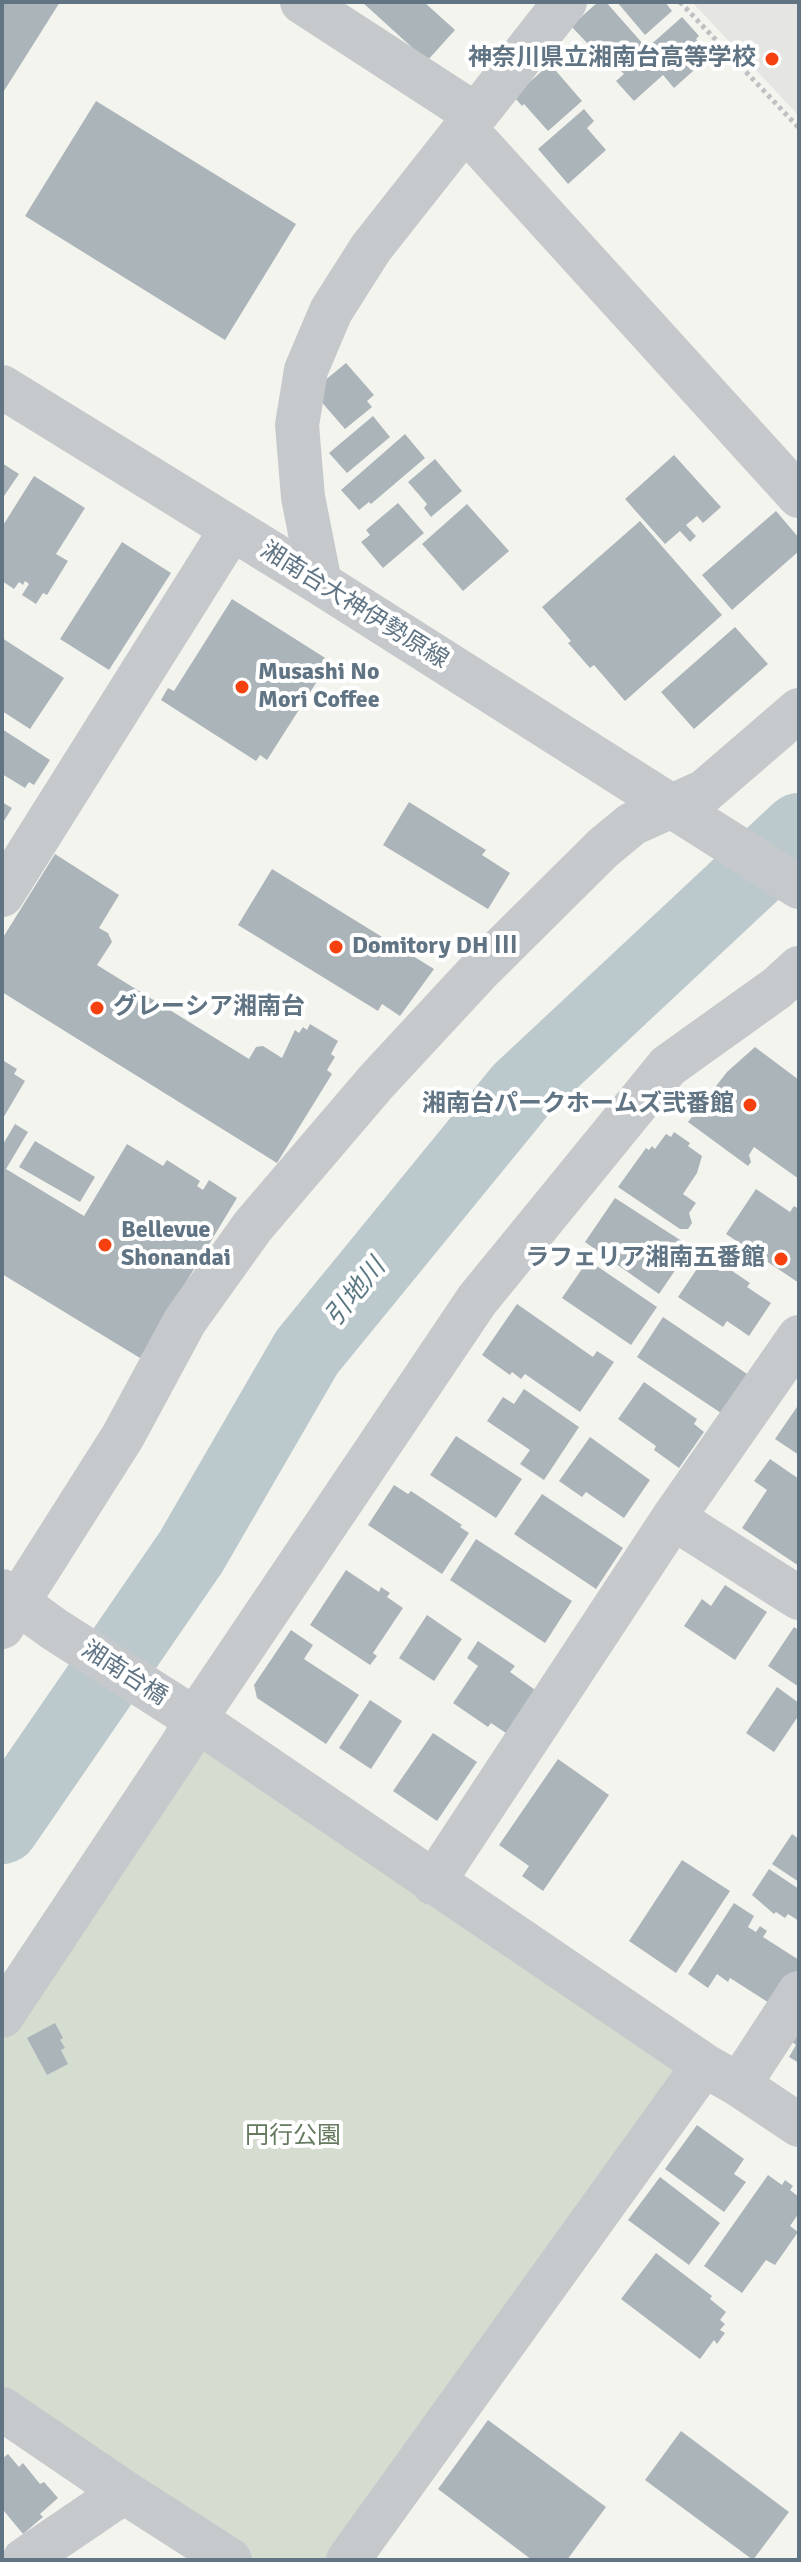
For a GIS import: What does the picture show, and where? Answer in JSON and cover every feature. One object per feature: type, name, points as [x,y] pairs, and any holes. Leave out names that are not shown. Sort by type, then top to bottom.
[{"type":"street","points":[[302,2],[469,124],[480,145],[799,496]]},
{"type":"street","points":[[320,583],[303,497],[297,425],[306,370],[331,311],[371,248],[565,2]]},
{"type":"street","name":"湘南台大神伊勢原線","points":[[2,387],[320,583],[688,816]]},
{"type":"street","points":[[6,880],[231,530]]},
{"type":"street","points":[[688,816],[705,791],[799,710]]},
{"type":"street","points":[[7,1607],[123,1436],[185,1321],[253,1226],[376,1082],[478,972],[613,840],[632,824],[688,816],[799,887]]},
{"type":"street","points":[[2,2016],[184,1742],[195,1719],[477,1300],[668,1066],[777,988],[799,968]]},
{"type":"street","points":[[433,1883],[673,1518],[799,1337]]},
{"type":"street","points":[[673,1518],[799,1598]]},
{"type":"street","name":"湘南台橋","points":[[7,1607],[54,1629],[195,1719],[433,1883],[799,2125]]},
{"type":"street","points":[[348,2560],[722,2075],[799,1993]]},
{"type":"street","points":[[2,2409],[230,2560]]},
{"type":"street","points":[[24,2560],[124,2492]]},
{"type":"path","points":[[680,2],[799,128]]},
{"type":"shaded area","name":"神奈川県立湘南台高等学校","points":[[692,2],[799,2],[799,116]]},
{"type":"green space","name":"円行公園","points":[[213,1731],[704,2065],[348,2560],[232,2560],[2,2407],[2,2007]]},
{"type":"building","points":[[2,2],[60,2],[2,94]]},
{"type":"building","points":[[362,2],[424,2],[455,30],[427,61]]},
{"type":"building","points":[[598,2],[606,2],[643,44],[613,70],[607,64],[603,67],[571,26]]},
{"type":"building","points":[[617,2],[665,2],[672,11],[645,35]]},
{"type":"building","points":[[682,17],[711,55],[674,88],[663,75],[634,101],[616,81],[624,74],[621,71]]},
{"type":"building","points":[[550,64],[582,101],[548,131],[524,104],[522,106],[516,94]]},
{"type":"building","points":[[96,101],[296,224],[225,340],[25,216]]},
{"type":"building","points":[[584,109],[594,121],[587,128],[606,150],[568,184],[538,149]]},
{"type":"building","points":[[346,363],[374,395],[367,401],[372,407],[345,429],[312,391]]},
{"type":"building","points":[[373,416],[390,437],[347,473],[329,453]]},
{"type":"building","points":[[405,434],[425,458],[371,504],[369,502],[359,510],[341,490]]},
{"type":"building","points":[[674,455],[721,507],[703,523],[697,516],[686,525],[696,536],[690,542],[680,531],[665,544],[625,499]]},
{"type":"building","points":[[435,459],[462,491],[431,517],[424,508],[427,504],[408,482]]},
{"type":"building","points":[[2,463],[19,474],[2,499]]},
{"type":"building","points":[[34,476],[85,508],[56,554],[68,561],[47,595],[43,593],[36,604],[22,595],[29,584],[25,581],[23,585],[19,582],[14,589],[2,581],[2,527]]},
{"type":"building","points":[[398,503],[424,533],[383,568],[361,542],[370,535],[366,530]]},
{"type":"building","points":[[467,504],[509,551],[463,591],[422,544]]},
{"type":"building","points":[[776,511],[799,538],[799,551],[732,610],[702,575]]},
{"type":"building","points":[[640,521],[722,615],[625,701],[594,665],[590,668],[542,607]]},
{"type":"building","points":[[122,542],[171,573],[109,670],[60,639]]},
{"type":"building","points":[[232,599],[330,661],[267,760],[260,755],[256,761],[161,700],[168,688],[174,691]]},
{"type":"building","points":[[735,627],[768,664],[694,729],[661,692]]},
{"type":"building","points":[[2,638],[64,678],[30,729],[2,711]]},
{"type":"building","points":[[2,729],[50,760],[34,785],[29,782],[25,788],[2,774]]},
{"type":"building","points":[[2,802],[12,808],[2,824]]},
{"type":"building","points":[[409,802],[486,850],[482,855],[510,873],[488,909],[383,845]]},
{"type":"building","name":"グレーシア湘南台","points":[[55,854],[119,895],[99,928],[108,933],[112,942],[97,965],[249,1059],[256,1047],[263,1046],[282,1058],[295,1030],[299,1033],[303,1027],[307,1030],[310,1024],[338,1041],[331,1054],[335,1057],[327,1070],[332,1074],[277,1163],[2,992],[2,939]]},
{"type":"building","name":"Domitory DH Ⅲ","points":[[272,869],[434,969],[400,1016],[382,1004],[378,1011],[238,925]]},
{"type":"building","name":"湘南台パークホームズ弐番館","points":[[755,1047],[799,1080],[799,1179],[754,1147],[748,1166],[688,1122],[727,1072]]},
{"type":"building","points":[[4,1061],[17,1069],[14,1074],[25,1081],[2,1120],[2,1065]]},
{"type":"building","name":"Bellevue Shonandai","points":[[15,1124],[28,1132],[6,1169],[84,1216],[127,1144],[163,1166],[167,1160],[200,1181],[197,1186],[203,1190],[209,1180],[237,1198],[140,1358],[2,1274],[2,1146]]},
{"type":"building","points":[[674,1132],[702,1156],[697,1173],[683,1194],[696,1203],[689,1213],[692,1223],[688,1229],[680,1229],[618,1187],[646,1148],[649,1150],[652,1146],[655,1149],[666,1134],[671,1137]]},
{"type":"building","points":[[35,1141],[95,1177],[80,1202],[19,1167]]},
{"type":"building","name":"ラフェリア湘南五番館","points":[[756,1189],[790,1212],[794,1206],[799,1209],[799,1283],[726,1234]]},
{"type":"building","points":[[615,1198],[691,1247],[659,1294],[585,1242]]},
{"type":"building","points":[[707,1254],[750,1283],[747,1287],[771,1303],[749,1336],[727,1321],[723,1327],[678,1297]]},
{"type":"building","points":[[588,1260],[657,1307],[631,1345],[562,1298]]},
{"type":"building","points":[[517,1304],[593,1357],[597,1351],[614,1362],[580,1412],[525,1374],[521,1379],[512,1372],[510,1375],[482,1355]]},
{"type":"building","points":[[663,1317],[753,1378],[727,1417],[637,1357]]},
{"type":"building","points":[[644,1382],[697,1419],[694,1424],[704,1432],[679,1468],[654,1450],[656,1446],[618,1419]]},
{"type":"building","points":[[524,1389],[579,1427],[544,1480],[520,1464],[530,1450],[487,1421],[503,1397],[514,1404]]},
{"type":"building","points":[[799,1404],[799,1455],[775,1439]]},
{"type":"building","points":[[456,1436],[522,1479],[496,1518],[430,1475]]},
{"type":"building","points":[[590,1437],[650,1480],[624,1518],[586,1492],[582,1497],[559,1481]]},
{"type":"building","points":[[770,1459],[799,1479],[799,1566],[742,1528],[767,1490],[754,1481]]},
{"type":"building","points":[[394,1485],[408,1494],[411,1491],[469,1533],[442,1574],[368,1525]]},
{"type":"building","points":[[542,1494],[623,1548],[596,1589],[514,1534]]},
{"type":"building","points":[[476,1539],[572,1601],[545,1643],[450,1580]]},
{"type":"building","points":[[346,1570],[379,1592],[381,1587],[390,1593],[387,1597],[403,1608],[373,1653],[377,1656],[370,1665],[310,1625]]},
{"type":"building","points":[[725,1585],[767,1612],[735,1660],[684,1626],[702,1599],[711,1606]]},
{"type":"building","points":[[427,1615],[462,1639],[434,1681],[399,1658]]},
{"type":"building","points":[[794,1627],[799,1630],[799,1687],[768,1666]]},
{"type":"building","points":[[291,1630],[313,1645],[304,1659],[359,1695],[326,1744],[257,1698],[254,1685]]},
{"type":"building","points":[[478,1641],[515,1666],[510,1672],[538,1692],[509,1735],[491,1723],[488,1727],[453,1703],[478,1666],[467,1658]]},
{"type":"building","points":[[777,1687],[799,1703],[799,1715],[774,1752],[746,1733]]},
{"type":"building","points":[[370,1700],[402,1721],[371,1769],[339,1748]]},
{"type":"building","points":[[433,1733],[477,1762],[437,1821],[393,1791]]},
{"type":"building","points":[[558,1759],[609,1795],[543,1891],[522,1876],[529,1866],[499,1845]]},
{"type":"building","points":[[792,1834],[799,1839],[799,1882],[772,1864]]},
{"type":"building","points":[[682,1860],[730,1891],[676,1973],[629,1941]]},
{"type":"building","points":[[769,1869],[799,1889],[799,1921],[788,1914],[785,1918],[776,1912],[774,1914],[752,1895]]},
{"type":"building","points":[[734,1903],[754,1916],[748,1927],[756,1932],[760,1926],[767,1931],[763,1937],[799,1960],[799,1968],[774,2006],[730,1978],[728,1982],[717,1974],[708,1988],[688,1974]]},
{"type":"building","points":[[55,2023],[63,2038],[60,2040],[65,2048],[61,2050],[68,2064],[47,2075],[27,2038]]},
{"type":"building","points":[[799,2029],[799,2063],[789,2057],[796,2045],[791,2041]]},
{"type":"building","points":[[697,2125],[744,2159],[734,2174],[746,2182],[724,2212],[665,2169]]},
{"type":"building","points":[[768,2175],[782,2185],[785,2180],[793,2186],[790,2190],[799,2197],[799,2213],[790,2226],[798,2232],[775,2265],[766,2260],[742,2293],[704,2266]]},
{"type":"building","points":[[660,2177],[720,2223],[689,2265],[628,2220]]},
{"type":"building","points":[[656,2253],[712,2296],[710,2299],[726,2312],[720,2320],[725,2324],[720,2330],[725,2333],[717,2344],[714,2340],[700,2359],[621,2299]]},
{"type":"building","points":[[488,2420],[606,2507],[567,2560],[532,2560],[438,2489]]},
{"type":"building","points":[[681,2431],[789,2512],[753,2560],[645,2480]]},
{"type":"building","points":[[8,2454],[19,2467],[23,2463],[40,2484],[44,2482],[58,2498],[40,2514],[43,2517],[23,2534],[4,2511],[2,2513],[2,2459]]},
{"type":"waterway","name":"引地川","points":[[2,1827],[191,1552],[307,1352],[521,1090],[799,830]]},
{"type":"place","name":"神奈川県立湘南台高等学校","points":[[772,59]]},
{"type":"place","name":"Musashi No Mori Coffee","points":[[242,687]]},
{"type":"place","name":"Domitory DH Ⅲ","points":[[336,947]]},
{"type":"place","name":"グレーシア湘南台","points":[[97,1008]]},
{"type":"place","name":"湘南台パークホームズ弐番館","points":[[750,1105]]},
{"type":"place","name":"Bellevue Shonandai","points":[[105,1245]]},
{"type":"place","name":"ラフェリア湘南五番館","points":[[781,1259]]}]
